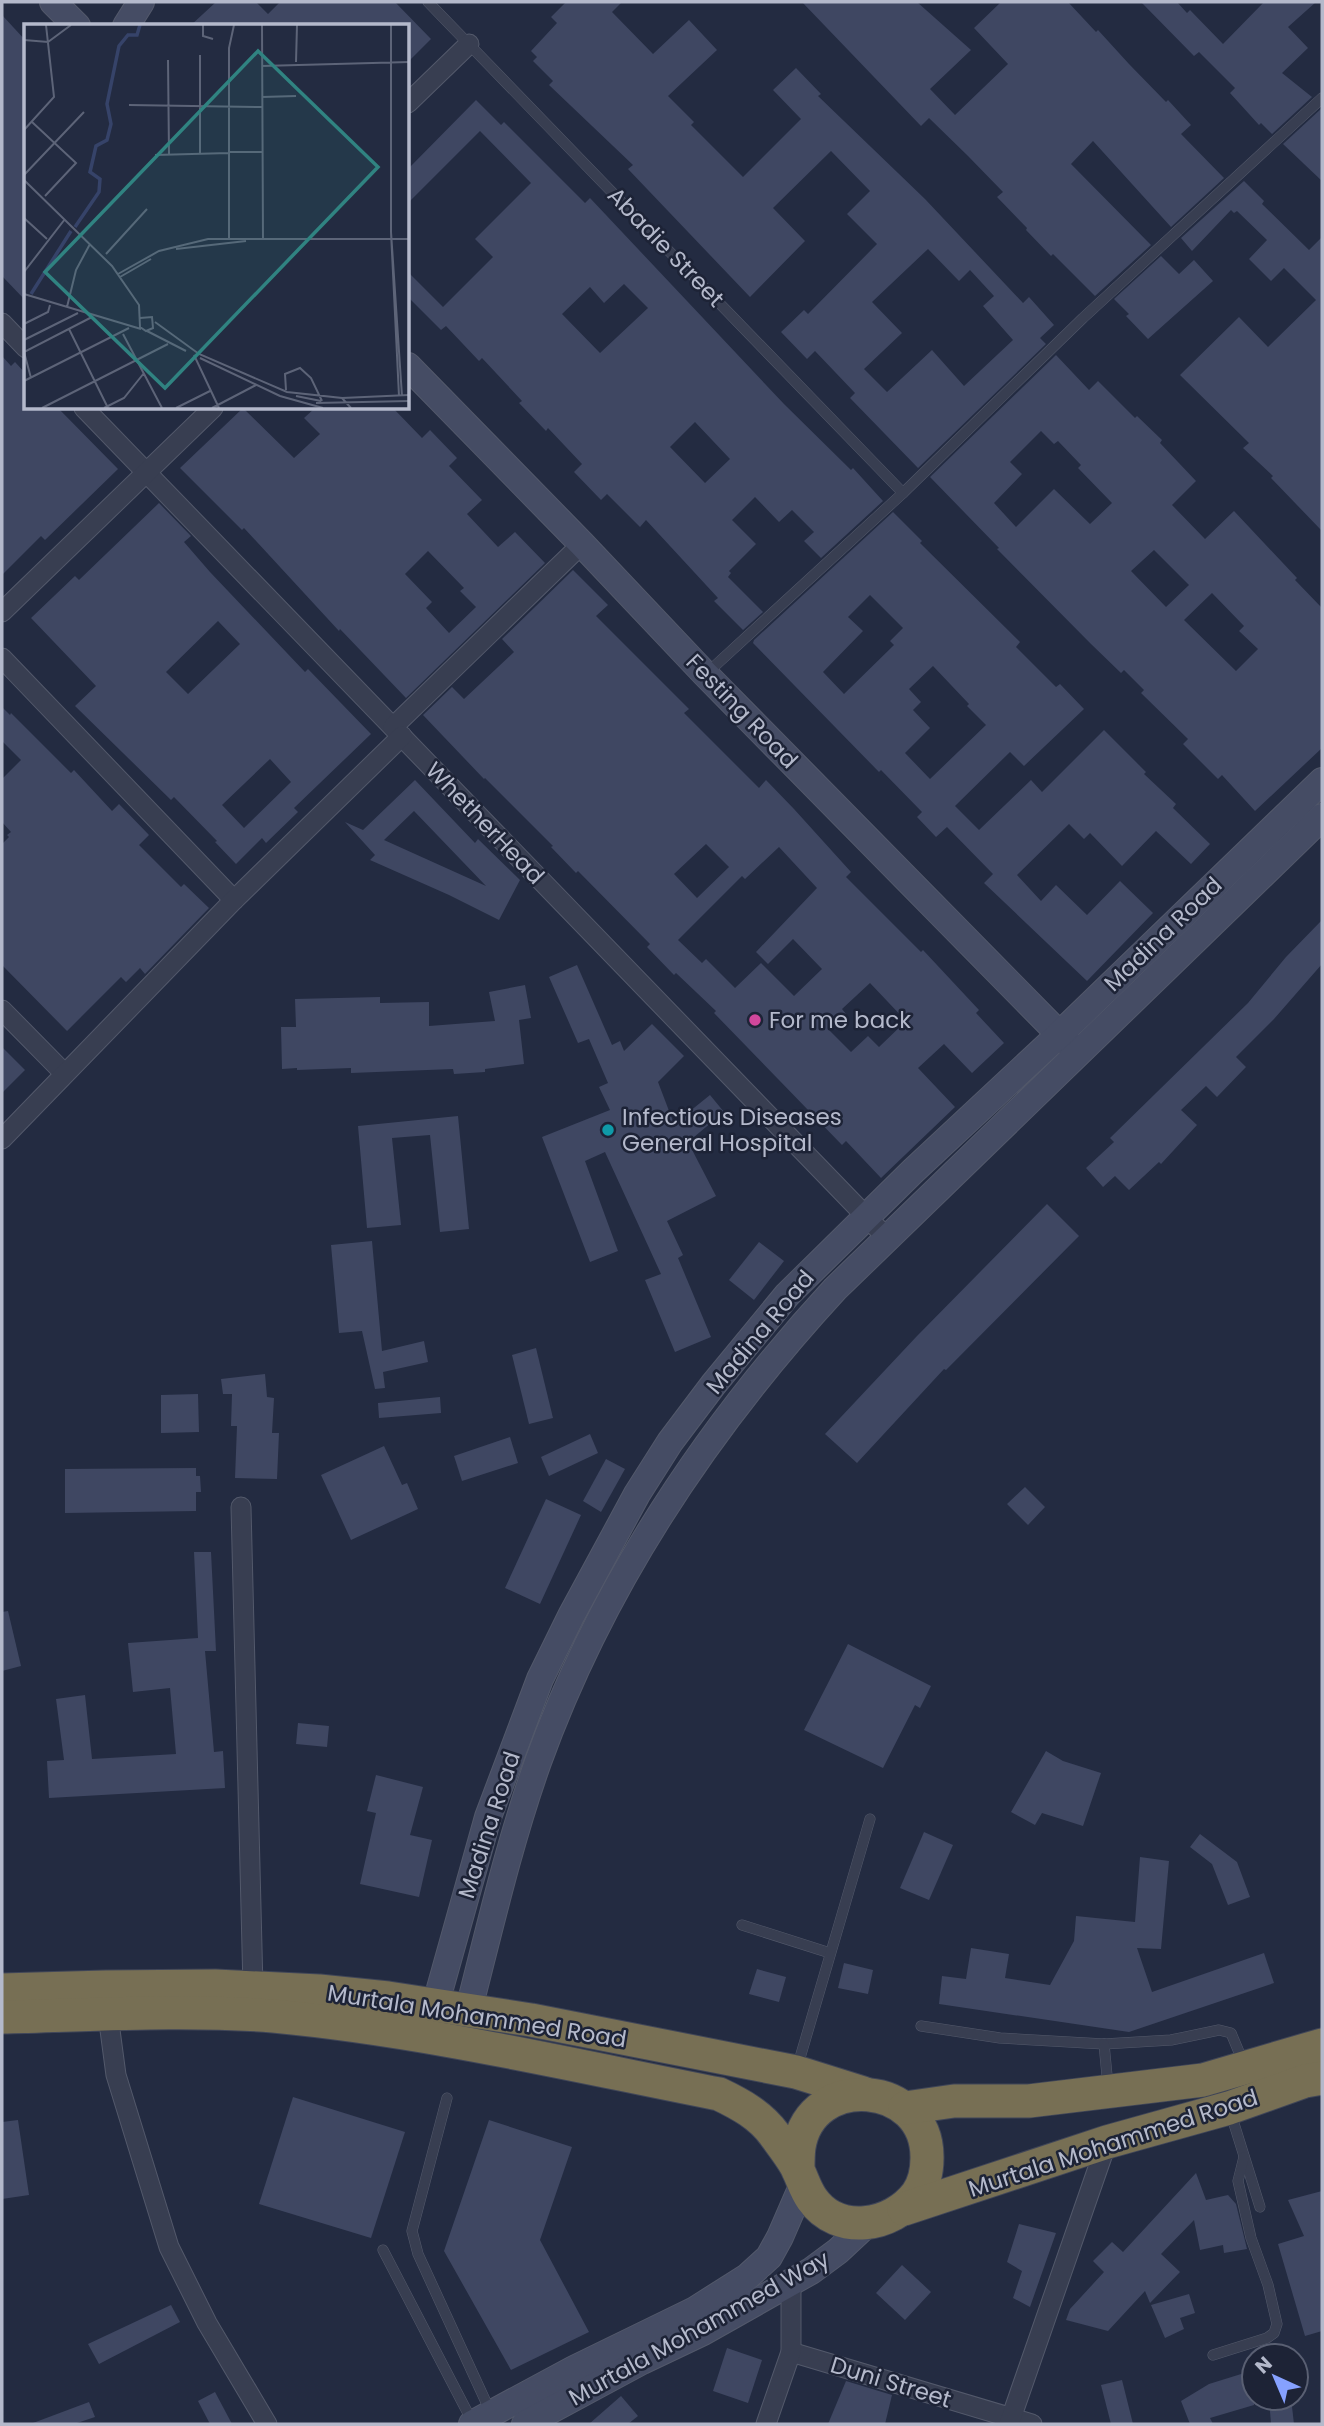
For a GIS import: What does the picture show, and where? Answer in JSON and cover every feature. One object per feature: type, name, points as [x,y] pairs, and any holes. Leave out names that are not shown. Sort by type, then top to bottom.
[{"type":"highway","name":"Murtala Mohammed Road","points":[[2,1990],[106,1987],[319,1991],[469,2010],[796,2071],[863,2093]]},
{"type":"highway","name":"Murtala Mohammed Road","points":[[2,2017],[271,2016],[426,2037],[719,2094],[757,2116],[774,2133],[800,2176]]},
{"type":"highway","name":"Murtala Mohammed Road","points":[[905,2108],[954,2101],[1029,2101],[1203,2080],[1322,2045]]},
{"type":"highway","name":"Murtala Mohammed Road","points":[[904,2208],[1107,2142],[1316,2082]]},
{"type":"highway","points":[[863,2093],[885,2097],[905,2108],[919,2125],[927,2147],[927,2170],[919,2191],[904,2208],[884,2220],[868,2223],[848,2222],[829,2214],[813,2202],[800,2176],[799,2146],[807,2125],[821,2108],[841,2097],[863,2093]]},
{"type":"main road","points":[[54,2],[75,24]]},
{"type":"main road","points":[[127,24],[141,2]]},
{"type":"main road","name":"Festing Road","points":[[410,368],[705,674],[1079,1053]]},
{"type":"main road","name":"Madina Road","points":[[460,2044],[516,1827],[538,1762],[587,1647],[661,1512],[744,1394],[793,1335],[886,1237],[1079,1053],[1262,857],[1322,781]]},
{"type":"main road","name":"Madina Road","points":[[426,2037],[488,1817],[540,1679],[570,1616],[631,1504],[670,1442],[787,1295],[866,1218],[1060,1034],[1262,857],[1322,817]]},
{"type":"main road","name":"Murtala Mohammed Way","points":[[479,2420],[573,2369],[695,2311],[747,2277],[769,2257],[780,2237],[800,2176]]},
{"type":"main road","name":"Murtala Mohammed Way","points":[[525,2424],[642,2361],[703,2332],[811,2271],[868,2223]]},
{"type":"street","points":[[410,101],[469,44]]},
{"type":"street","points":[[2,323],[24,346]]},
{"type":"street","name":"WhetherHead","points":[[86,410],[886,1237]]},
{"type":"street","points":[[2,612],[211,410]]},
{"type":"street","points":[[2,1139],[582,544]]},
{"type":"street","points":[[2,658],[234,900]]},
{"type":"street","points":[[2,1010],[64,1073]]},
{"type":"street","points":[[241,1507],[253,1988]]},
{"type":"street","points":[[108,2015],[116,2075],[169,2248],[207,2323],[267,2424]]},
{"type":"street","points":[[1011,2421],[1107,2142]]},
{"type":"street","points":[[766,2424],[791,2352],[791,2281]]},
{"type":"street","name":"Duni Street","points":[[791,2352],[1011,2421],[1031,2424]]},
{"type":"lane","name":"Abadie Street","points":[[428,2],[903,493]]},
{"type":"lane","points":[[705,674],[903,493],[1083,318],[1322,98]]},
{"type":"lane","points":[[796,2071],[870,1819]]},
{"type":"lane","points":[[742,1925],[830,1953]]},
{"type":"lane","points":[[921,2026],[1000,2038],[1104,2044],[1171,2040],[1219,2030],[1231,2033],[1245,2067]]},
{"type":"lane","points":[[1104,2044],[1108,2092]]},
{"type":"lane","points":[[447,2098],[412,2231],[479,2420]]},
{"type":"lane","points":[[1229,2108],[1260,2207]]},
{"type":"lane","points":[[1213,2355],[1267,2339],[1275,2333],[1277,2324],[1268,2285],[1251,2238],[1238,2181],[1244,2157]]},
{"type":"lane","points":[[383,2250],[479,2420]]},
{"type":"building","points":[[216,2],[256,2],[268,14],[280,2],[395,2],[431,39],[410,60],[410,24],[192,24]]},
{"type":"building","points":[[566,2],[622,2],[612,12],[653,54],[689,20],[717,50],[668,96],[694,122],[691,125],[743,177],[801,119],[773,90],[796,68],[821,94],[818,96],[925,199],[1023,303],[1029,297],[1054,325],[1040,338],[1046,344],[918,468],[850,398],[855,393],[815,351],[807,359],[781,332],[804,310],[808,314],[877,244],[847,214],[870,191],[831,151],[773,208],[805,241],[750,297],[628,169],[633,165],[549,85],[553,81],[533,61],[537,57],[531,51],[557,23],[551,17]],"holes":[[[928,249],[959,281],[970,270],[994,296],[983,306],[1013,340],[964,386],[932,350],[887,392],[864,369],[902,333],[872,302]]]},
{"type":"building","points":[[802,2],[917,2],[971,50],[930,89],[955,115],[1008,64],[974,28],[1001,2],[1068,2],[1191,125],[1181,134],[1224,178],[1171,227],[1093,141],[1071,164],[1151,245],[1095,296],[1026,230],[997,197],[1003,192],[968,156],[929,118],[921,126]]},
{"type":"building","points":[[1141,2],[1177,2],[1187,13],[1190,10],[1223,44],[1264,2],[1316,2],[1288,27],[1308,48],[1282,73],[1312,97],[1272,134],[1261,123],[1259,125],[1230,93],[1235,88],[1199,52],[1194,56]]},
{"type":"building","points":[[2,15],[24,39],[24,299],[2,276]]},
{"type":"building","points":[[476,100],[501,125],[504,122],[585,203],[590,198],[784,404],[851,470],[853,468],[883,501],[821,558],[804,541],[814,532],[792,510],[779,522],[755,497],[732,520],[756,544],[729,571],[731,573],[728,577],[763,612],[743,630],[714,601],[718,598],[646,520],[640,527],[607,494],[601,500],[574,472],[582,464],[548,428],[546,431],[519,403],[522,401],[482,358],[479,361],[446,326],[441,330],[410,299],[410,274],[443,307],[493,257],[475,239],[531,183],[480,131],[410,201],[410,167]],"holes":[[[624,284],[648,308],[600,353],[562,314],[590,287],[604,303]],[[695,422],[730,459],[705,483],[670,447]]]},
{"type":"building","points":[[1322,108],[1322,181],[1283,144]]},
{"type":"building","points":[[1244,181],[1264,201],[1262,204],[1309,250],[1322,237],[1322,531],[1271,478],[1273,476],[1243,448],[1249,443],[1180,375],[1239,317],[1268,347],[1316,300],[1284,268],[1271,281],[1249,259],[1267,240],[1237,211],[1234,213],[1231,210],[1192,251],[1181,238]]},
{"type":"building","points":[[1161,256],[1179,274],[1194,260],[1213,281],[1148,339],[1114,299]]},
{"type":"building","points":[[1056,355],[1089,390],[1098,381],[1135,418],[1137,416],[1162,440],[1160,443],[1196,481],[1172,505],[1205,539],[1234,511],[1322,608],[1322,748],[1255,811],[1222,775],[1218,779],[1183,744],[1188,739],[1141,693],[1144,690],[1124,670],[1121,673],[1091,644],[930,477]],"holes":[[[1041,431],[1054,444],[1058,441],[1081,465],[1078,468],[1112,503],[1090,524],[1054,489],[1016,527],[994,503],[1022,474],[1010,462]],[[1154,550],[1189,585],[1166,607],[1131,571]],[[1212,593],[1244,626],[1239,631],[1258,649],[1236,671],[1184,620]]]},
{"type":"building","points":[[2,356],[11,366],[15,362],[24,372],[24,410],[60,410],[118,469],[45,540],[41,536],[2,575]]},
{"type":"building","points":[[241,410],[245,410],[294,458],[320,434],[304,418],[313,410],[395,410],[422,438],[430,430],[457,458],[449,466],[482,500],[467,514],[498,547],[515,532],[545,563],[406,698],[340,629],[339,631],[244,528],[242,530],[180,468]],"holes":[[[428,551],[464,588],[460,591],[476,607],[449,633],[426,608],[432,602],[405,574]]]},
{"type":"building","points":[[159,503],[191,536],[184,542],[210,572],[305,672],[308,669],[371,734],[294,808],[298,812],[266,843],[262,838],[236,864],[174,797],[171,800],[75,706],[96,686],[31,618],[75,576],[79,580]],"holes":[[[218,621],[240,644],[188,694],[166,672]],[[270,759],[291,782],[244,828],[222,805]]]},
{"type":"building","points":[[893,512],[922,541],[920,543],[1020,642],[1016,647],[1056,687],[1060,684],[1084,709],[1024,766],[1010,752],[955,806],[979,830],[1031,780],[1042,792],[1104,730],[1176,804],[1173,808],[1210,844],[1191,864],[1156,831],[1122,866],[1090,833],[1084,839],[1069,824],[1017,875],[1041,901],[1056,885],[1087,915],[1120,881],[1153,913],[1087,981],[984,883],[993,874],[947,827],[936,837],[917,817],[922,812],[881,770],[879,772],[753,643]],"holes":[[[870,595],[903,628],[890,641],[894,645],[844,694],[823,672],[863,631],[848,617]],[[933,666],[986,725],[930,779],[905,753],[930,728],[913,710],[921,702],[909,689]]]},
{"type":"building","points":[[573,570],[608,605],[596,616],[689,709],[684,713],[759,788],[766,780],[851,872],[846,877],[921,952],[923,950],[979,1010],[976,1013],[1004,1043],[972,1073],[944,1044],[918,1068],[955,1107],[881,1178],[846,1141],[842,1145],[714,1013],[716,1011],[676,973],[674,975],[647,947],[650,944],[578,871],[576,873],[551,847],[553,846],[423,715],[452,687],[464,699],[514,652],[502,639]],"holes":[[[706,844],[729,867],[697,898],[674,874]],[[779,847],[817,888],[756,952],[768,964],[793,939],[822,969],[794,996],[761,963],[735,988],[706,959],[702,963],[678,940],[742,876],[745,879]],[[870,983],[906,1021],[879,1047],[868,1036],[851,1052],[829,1030],[846,1014],[842,1009]]]},
{"type":"building","points":[[2,707],[71,773],[74,770],[112,811],[119,804],[149,835],[139,845],[181,887],[184,884],[209,908],[145,974],[140,968],[126,982],[121,977],[67,1031],[2,965],[2,844],[11,832],[2,822],[2,779],[21,760],[2,741]]},
{"type":"building","points":[[415,780],[475,843],[478,839],[520,880],[499,920],[370,860],[375,855],[345,822],[363,830]],"holes":[[[414,811],[486,886],[384,840]]]},
{"type":"building","points":[[1322,920],[1322,964],[1236,1057],[1246,1067],[1217,1097],[1206,1086],[1181,1110],[1197,1125],[1161,1164],[1159,1162],[1129,1190],[1115,1176],[1103,1187],[1086,1168],[1114,1142],[1110,1138],[1248,1003],[1286,957]]},
{"type":"building","points":[[577,965],[612,1045],[620,1041],[624,1051],[652,1024],[684,1056],[658,1082],[674,1124],[710,1095],[724,1112],[688,1142],[716,1196],[667,1221],[683,1255],[678,1258],[711,1337],[675,1352],[645,1280],[661,1274],[605,1152],[585,1161],[618,1251],[590,1262],[542,1137],[610,1110],[599,1087],[608,1083],[589,1039],[578,1043],[549,977]]},
{"type":"building","points":[[525,985],[531,1018],[519,1020],[524,1064],[485,1069],[485,1072],[454,1074],[453,1069],[351,1073],[351,1068],[282,1069],[281,1027],[296,1027],[295,999],[380,997],[380,1003],[429,1002],[429,1026],[495,1021],[489,992]]},
{"type":"building","points":[[2,1047],[25,1070],[2,1093]]},
{"type":"building","points":[[458,1116],[469,1229],[440,1232],[430,1135],[392,1138],[401,1225],[367,1228],[358,1126]]},
{"type":"building","points":[[1047,1204],[1079,1236],[946,1370],[944,1369],[857,1463],[825,1434]]},
{"type":"building","points":[[372,1241],[382,1351],[424,1341],[428,1362],[383,1372],[385,1388],[375,1389],[362,1331],[339,1333],[331,1245]]},
{"type":"building","points":[[759,1242],[784,1261],[754,1300],[729,1280]]},
{"type":"building","points":[[536,1348],[553,1418],[529,1424],[512,1355]]},
{"type":"building","points":[[265,1374],[267,1397],[274,1398],[272,1433],[279,1433],[277,1479],[235,1478],[237,1426],[231,1426],[232,1394],[223,1394],[221,1379]]},
{"type":"building","points":[[198,1394],[199,1432],[161,1433],[161,1395]]},
{"type":"building","points":[[440,1397],[441,1413],[379,1418],[378,1403]]},
{"type":"building","points":[[590,1434],[598,1453],[549,1476],[541,1457]]},
{"type":"building","points":[[510,1437],[518,1463],[462,1481],[454,1456]]},
{"type":"building","points":[[384,1446],[402,1485],[407,1483],[418,1509],[351,1540],[321,1475]]},
{"type":"building","points":[[606,1459],[625,1469],[601,1512],[583,1501]]},
{"type":"building","points":[[196,1468],[196,1476],[200,1476],[201,1492],[196,1492],[196,1511],[65,1513],[65,1469]]},
{"type":"building","points":[[1025,1487],[1045,1507],[1028,1525],[1007,1504]]},
{"type":"building","points":[[546,1499],[581,1515],[540,1604],[505,1588]]},
{"type":"building","points":[[194,1552],[211,1552],[216,1651],[205,1651],[214,1752],[223,1751],[225,1788],[49,1798],[47,1761],[64,1760],[56,1699],[85,1695],[92,1759],[176,1754],[170,1688],[133,1692],[128,1643],[198,1638]]},
{"type":"building","points":[[8,1611],[21,1666],[2,1671],[2,1612]]},
{"type":"building","points":[[848,1644],[931,1686],[920,1708],[915,1705],[883,1768],[804,1730]]},
{"type":"building","points":[[298,1723],[329,1726],[327,1747],[296,1744]]},
{"type":"building","points":[[1046,1751],[1063,1761],[1101,1773],[1083,1826],[1042,1813],[1035,1825],[1011,1812]]},
{"type":"building","points":[[376,1775],[423,1787],[410,1835],[432,1840],[419,1897],[360,1884],[376,1813],[367,1811]]},
{"type":"building","points":[[924,1832],[953,1845],[929,1900],[900,1888]]},
{"type":"building","points":[[1200,1834],[1237,1862],[1250,1897],[1228,1905],[1212,1864],[1190,1847]]},
{"type":"building","points":[[1140,1857],[1169,1861],[1161,1949],[1137,1948],[1152,1992],[1264,1953],[1274,1983],[1129,2032],[939,2004],[942,1976],[966,1979],[971,1948],[1009,1954],[1005,1978],[1050,1985],[1074,1941],[1076,1916],[1135,1922]]},
{"type":"building","points":[[844,1963],[873,1970],[868,1994],[838,1988]]},
{"type":"building","points":[[757,1969],[786,1977],[779,2002],[749,1994]]},
{"type":"building","points":[[293,2097],[405,2132],[371,2238],[259,2204]]},
{"type":"building","points":[[18,2120],[29,2195],[2,2199],[2,2122]]},
{"type":"building","points":[[489,2120],[572,2147],[540,2240],[589,2332],[511,2370],[444,2251]]},
{"type":"building","points":[[1196,2173],[1206,2200],[1228,2195],[1236,2204],[1247,2249],[1224,2253],[1223,2245],[1200,2250],[1194,2220],[1161,2254],[1180,2272],[1150,2303],[1145,2291],[1108,2331],[1066,2320],[1070,2309],[1104,2272],[1093,2261],[1112,2242],[1123,2252]]},
{"type":"building","points":[[1322,2191],[1322,2331],[1305,2336],[1278,2244],[1304,2236],[1288,2200]]},
{"type":"building","points":[[1019,2224],[1056,2233],[1030,2307],[1013,2298],[1022,2271],[1007,2262]]},
{"type":"building","points":[[902,2265],[931,2292],[905,2320],[876,2293]]},
{"type":"building","points":[[1189,2294],[1195,2313],[1180,2318],[1184,2329],[1165,2338],[1151,2305]]},
{"type":"building","points":[[171,2305],[180,2322],[99,2364],[88,2344]]},
{"type":"building","points":[[727,2348],[762,2360],[748,2403],[713,2391]]},
{"type":"building","points":[[1240,2374],[1240,2409],[1210,2418],[1213,2424],[1190,2424],[1181,2401],[1209,2384]]},
{"type":"building","points":[[1122,2380],[1133,2424],[1111,2424],[1101,2385]]},
{"type":"building","points":[[846,2381],[892,2395],[885,2424],[828,2424]]},
{"type":"building","points":[[215,2392],[232,2424],[210,2424],[198,2401]]},
{"type":"building","points":[[621,2396],[638,2416],[628,2424],[589,2424]]},
{"type":"building","points":[[89,2402],[95,2417],[74,2424],[33,2423]]},
{"type":"building","points":[[1270,2412],[1293,2412],[1294,2424],[1271,2424]]},
{"type":"place","name":"For me back","points":[[755,1020]]},
{"type":"place","name":"Infectious Diseases General Hospital","points":[[608,1130]]}]
